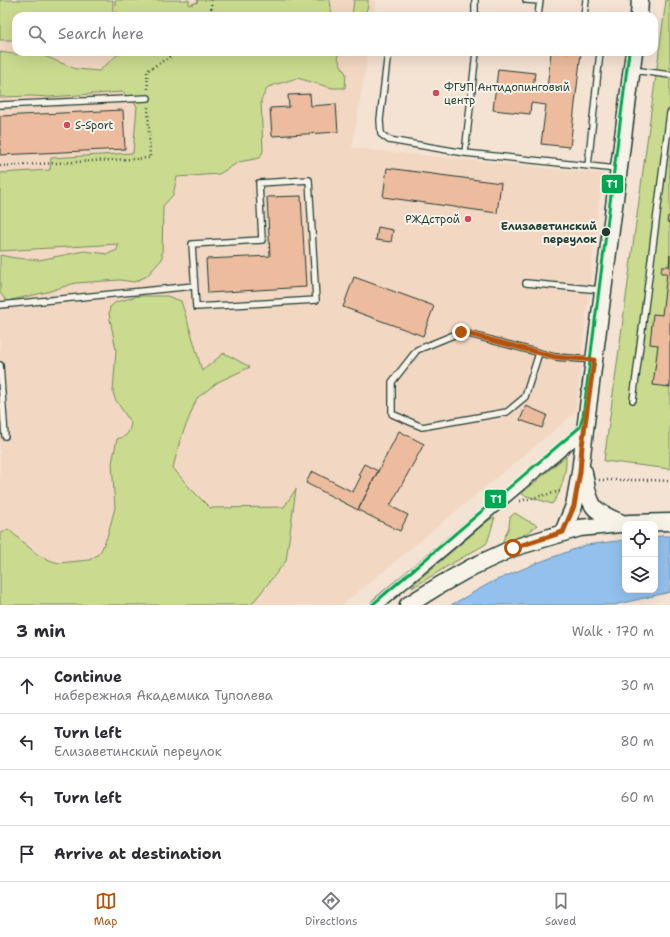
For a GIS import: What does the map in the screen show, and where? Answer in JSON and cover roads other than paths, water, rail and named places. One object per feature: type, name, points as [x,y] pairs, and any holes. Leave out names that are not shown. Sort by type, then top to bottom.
[{"type":"street","points":[[639,12],[640,0]]},
{"type":"street","points":[[563,532],[574,506],[580,472],[584,430],[620,169],[634,56]]},
{"type":"street","points":[[377,605],[584,430]]},
{"type":"street","points":[[582,455],[588,495],[594,506],[622,523]]},
{"type":"street","points":[[658,522],[670,522]]},
{"type":"street","points":[[408,605],[472,567],[513,548],[580,528],[622,523]]},
{"type":"lane","points":[[475,0],[475,12]]},
{"type":"lane","points":[[526,0],[540,0],[538,12]]},
{"type":"lane","points":[[584,12],[586,0]]},
{"type":"lane","points":[[389,56],[387,60],[380,120],[381,134],[390,140],[465,153],[620,169]]},
{"type":"lane","points":[[465,153],[476,56]]},
{"type":"lane","points":[[588,166],[600,56]]},
{"type":"lane","points":[[632,70],[670,75]]},
{"type":"lane","points":[[0,105],[148,98]]},
{"type":"lane","points":[[633,400],[670,113]]},
{"type":"lane","points":[[309,180],[316,300],[196,307],[194,286],[192,244],[262,240],[259,183],[309,180]]},
{"type":"lane","points":[[526,283],[603,290]]},
{"type":"lane","points":[[0,305],[194,286]]},
{"type":"lane","points":[[539,353],[525,397],[507,412],[422,427],[392,414],[392,382],[417,350],[461,332],[555,357],[594,360]]},
{"type":"lane","points":[[0,365],[5,436]]},
{"type":"water","points":[[658,536],[670,536],[670,592],[614,605],[451,605],[492,582],[537,563],[586,545],[622,540],[622,593],[658,593]]},
{"type":"place","name":"ФГУП Антидопинговый центр","points":[[436,93]]},
{"type":"place","name":"S-Sport","points":[[67,125]]},
{"type":"place","name":"РЖДстрой","points":[[468,219]]},
{"type":"place","name":"Елизаветинский переулок","points":[[606,232]]}]
